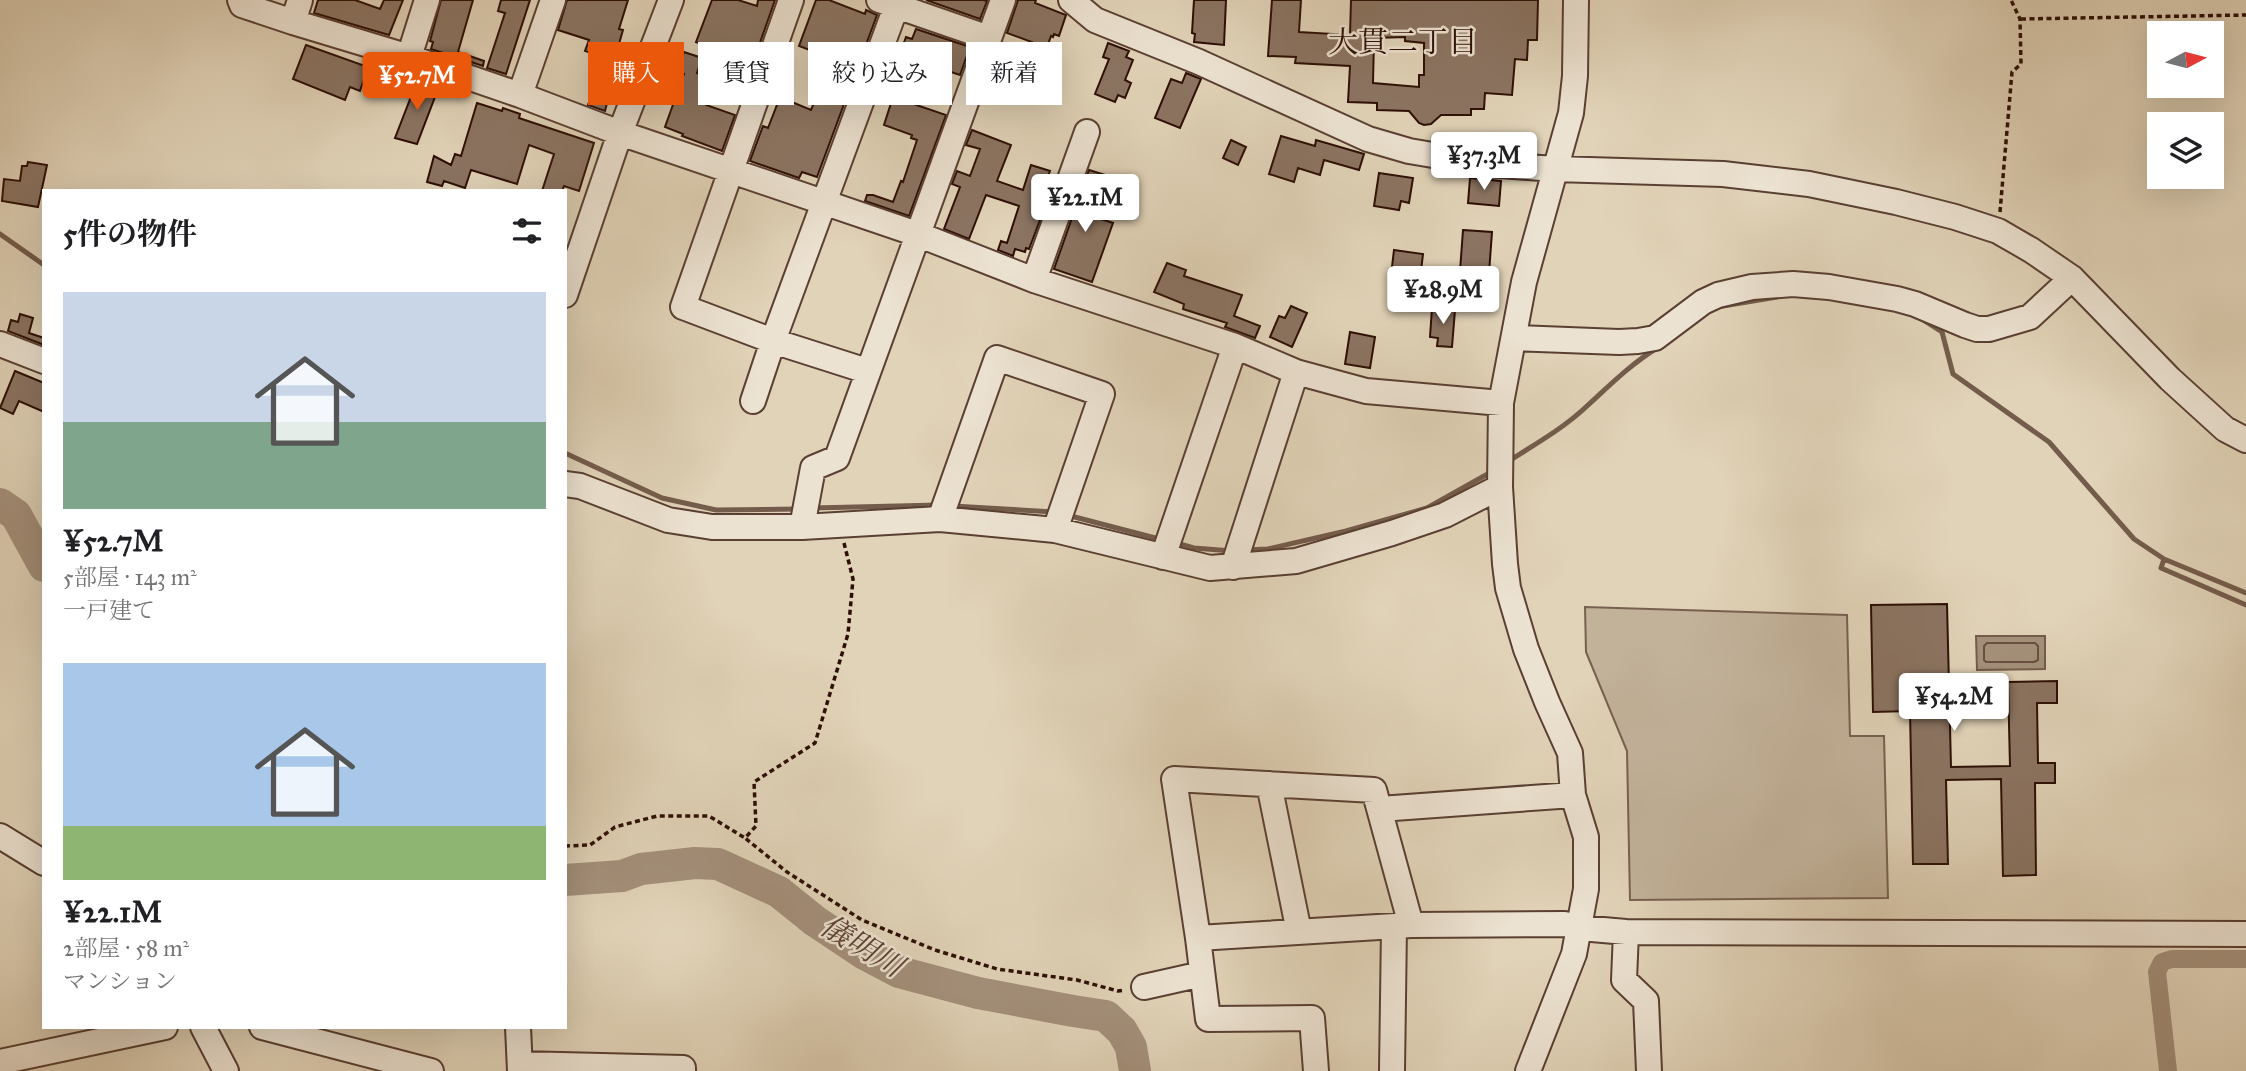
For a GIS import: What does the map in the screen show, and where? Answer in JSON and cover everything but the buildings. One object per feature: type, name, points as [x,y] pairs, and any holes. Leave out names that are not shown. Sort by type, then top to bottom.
[{"type":"street","points":[[240,0],[242,5],[297,11],[410,57],[620,133],[917,234],[1034,280],[1236,346],[1296,372],[1366,391],[1501,403]]},
{"type":"street","points":[[410,57],[427,0]]},
{"type":"street","points":[[520,95],[553,0]]},
{"type":"street","points":[[567,289],[620,133],[671,0]]},
{"type":"street","points":[[791,0],[683,307],[773,341],[867,371]]},
{"type":"street","points":[[803,527],[813,468],[836,458],[1003,0]]},
{"type":"street","points":[[1071,0],[1095,20],[1199,62],[1368,139],[1409,151],[1486,164],[1723,174],[1808,184],[1896,202],[1998,231],[2072,278],[2170,379],[2225,429],[2246,440]]},
{"type":"street","points":[[1528,1071],[1574,954],[1586,889],[1586,837],[1573,795],[1570,753],[1542,692],[1513,610],[1505,564],[1500,487],[1501,403],[1524,282],[1572,101],[1576,0]]},
{"type":"street","points":[[753,401],[825,204],[887,3],[989,38]]},
{"type":"street","points":[[1034,280],[1087,132]]},
{"type":"street","points":[[1514,338],[1619,342],[1655,338],[1703,302],[1718,295],[1752,287],[1793,284],[1829,287],[1897,299],[1965,325],[1989,329],[2031,317],[2072,278]]},
{"type":"street","points":[[0,344],[42,360]]},
{"type":"street","points":[[1163,558],[1236,346]]},
{"type":"street","points":[[940,519],[997,358],[1102,394],[1055,530]]},
{"type":"street","points":[[1233,567],[1296,372]]},
{"type":"street","points":[[567,484],[580,486],[668,520],[712,527],[803,527],[940,519],[1055,530],[1210,568],[1296,561],[1445,515],[1500,487]]},
{"type":"street","points":[[1317,1071],[1312,1018],[1208,1018],[1174,769],[1269,784],[1374,790],[1402,926],[1392,1071]]},
{"type":"street","points":[[1269,784],[1299,932]]},
{"type":"street","points":[[1380,809],[1573,795]]},
{"type":"street","points":[[0,835],[42,862]]},
{"type":"street","points":[[1198,938],[1402,926],[1566,924],[1580,928],[1626,932],[2246,933]]},
{"type":"street","points":[[1626,932],[1624,980],[1646,1001],[1648,1071]]},
{"type":"street","points":[[1144,987],[1202,974]]},
{"type":"street","points":[[0,1062],[156,1029]]},
{"type":"street","points":[[204,1029],[226,1071]]},
{"type":"street","points":[[270,1029],[431,1071]]},
{"type":"street","points":[[518,1029],[520,1067],[683,1068],[683,1071]]},
{"type":"path","points":[[1998,231],[2012,72],[2021,64],[2020,19],[2011,0]]},
{"type":"path","points":[[2020,19],[2246,15]]},
{"type":"path","points":[[745,838],[756,826],[754,782],[815,743],[848,634],[853,579],[840,524]]},
{"type":"path","points":[[567,846],[590,845],[615,827],[657,816],[709,816],[745,838],[787,872],[862,920],[935,950],[997,969],[1077,980],[1118,991],[1144,987]]},
{"type":"shaded area","points":[[1585,607],[1847,615],[1850,736],[1884,736],[1888,898],[1630,900],[1627,751],[1586,652]]},
{"type":"water","points":[[1976,636],[2045,636],[2045,669],[1977,670]]},
{"type":"waterway","points":[[0,234],[42,264]]},
{"type":"waterway","points":[[1717,307],[1777,297]]},
{"type":"waterway","points":[[1920,318],[1942,332],[1953,374],[2049,442],[2134,539],[2164,559],[2161,568],[2246,605]]},
{"type":"waterway","points":[[1507,462],[1569,422],[1629,368],[1657,348]]},
{"type":"waterway","points":[[567,454],[662,498],[716,510],[799,509]]},
{"type":"waterway","points":[[1245,550],[1268,549],[1427,508],[1493,471]]},
{"type":"waterway","name":"儀明川","points":[[0,504],[16,515],[42,562]]},
{"type":"waterway","points":[[813,508],[939,505]]},
{"type":"waterway","points":[[953,506],[1054,512]]},
{"type":"waterway","points":[[1067,515],[1163,540]]},
{"type":"waterway","points":[[1176,543],[1194,548],[1232,551]]},
{"type":"waterway","points":[[2164,559],[2246,593]]},
{"type":"waterway","name":"儀明川","points":[[567,880],[622,876],[641,869],[695,863],[718,864],[779,892],[815,921],[863,953],[899,972],[978,993],[1106,1016],[1122,1031],[1131,1047],[1135,1071]]},
{"type":"waterway","points":[[2168,1071],[2157,972],[2162,962],[2172,959],[2246,959]]},
{"type":"district","name":"大貫二丁目","points":[[1403,42]]}]
